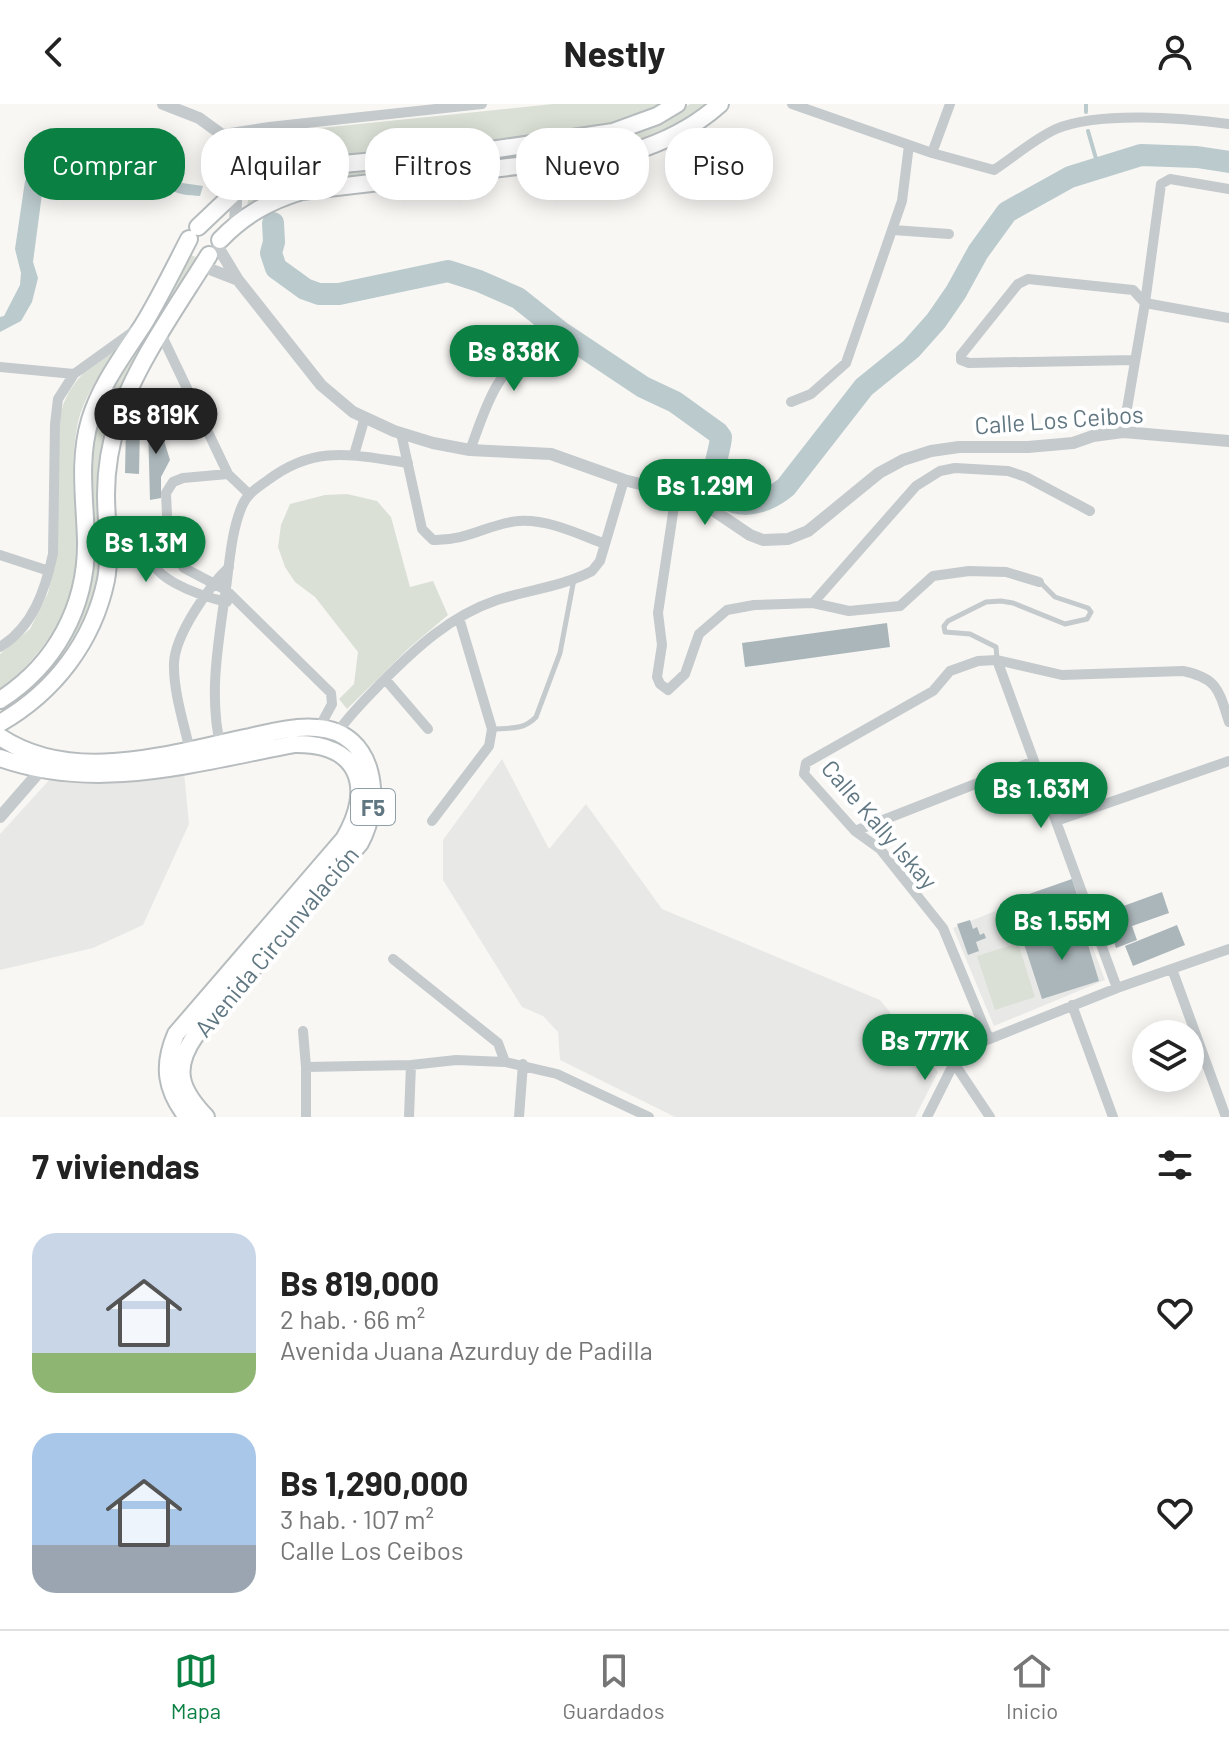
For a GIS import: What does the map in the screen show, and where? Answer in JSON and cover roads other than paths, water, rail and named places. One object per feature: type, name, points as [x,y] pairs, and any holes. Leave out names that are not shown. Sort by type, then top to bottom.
[{"type":"highway","points":[[349,163],[484,151],[613,132],[657,116],[677,104]]},
{"type":"highway","points":[[24,751],[17,742],[17,723],[69,664],[91,627],[106,579],[106,491],[114,436],[132,384],[212,252],[235,224],[265,205],[302,191],[629,153],[678,135],[720,104]]},
{"type":"highway","points":[[0,700],[25,682],[50,655],[78,605],[85,576],[82,461],[90,422],[104,384],[143,325],[194,233],[227,200]]},
{"type":"highway","points":[[194,233],[213,227],[212,252]]},
{"type":"highway","points":[[194,233],[195,252],[212,252]]},
{"type":"highway","points":[[0,723],[46,690]]},
{"type":"highway","name":"Avenida Circunvalación","points":[[0,758],[42,764],[191,757],[285,730],[319,728],[337,733],[358,751],[371,776],[374,798],[370,821],[360,843],[195,1036],[184,1053],[182,1081],[187,1094],[206,1117]]},
{"type":"highway","name":"Avenida Circunvalación","points":[[0,737],[42,764]]},
{"type":"highway","name":"Avenida Circunvalación","points":[[187,1117],[171,1092],[167,1078],[167,1063],[176,1034],[344,839],[354,823],[359,802],[356,774],[339,753],[328,746],[316,743],[222,750]]},
{"type":"street","points":[[163,104],[199,118],[215,128]]},
{"type":"street","points":[[262,128],[382,109],[482,104]]},
{"type":"street","points":[[792,104],[932,153],[994,170],[1055,129],[1076,122],[1105,119],[1198,120],[1229,124]]},
{"type":"street","points":[[932,153],[950,104]]},
{"type":"street","points":[[1105,119],[1106,104]]},
{"type":"street","points":[[791,402],[811,394],[846,363],[902,201],[909,145]]},
{"type":"street","points":[[1123,432],[1161,184],[1170,179],[1229,189]]},
{"type":"street","points":[[235,224],[236,200]]},
{"type":"street","points":[[893,230],[949,234]]},
{"type":"street","points":[[212,252],[238,280]]},
{"type":"street","name":"Calle Los Ceibos","points":[[212,252],[321,385],[353,412],[433,443],[470,450],[551,454],[624,480],[676,493],[707,506],[750,535],[776,541],[808,531],[879,473],[903,460],[931,451],[959,447],[1028,447],[1073,443],[1093,436],[1123,432],[1229,441]]},
{"type":"street","points":[[1135,360],[969,363],[961,360],[961,355],[1018,284],[1028,279],[1133,290],[1145,303],[1229,318]]},
{"type":"street","points":[[0,647],[28,621],[41,596],[53,554],[58,399],[74,374],[143,325]]},
{"type":"street","points":[[161,334],[228,474],[249,494]]},
{"type":"street","points":[[470,450],[488,404],[505,373],[517,360],[538,351],[571,352]]},
{"type":"street","points":[[0,367],[74,374]]},
{"type":"street","points":[[354,455],[365,417]]},
{"type":"street","points":[[401,433],[422,529],[433,540],[455,541],[517,521],[541,521],[605,544]]},
{"type":"street","points":[[222,750],[213,714],[219,638],[238,521],[249,494],[289,464],[320,455],[354,455],[408,463]]},
{"type":"street","points":[[813,603],[916,486],[940,471],[955,468],[1008,471],[1026,477],[1090,511]]},
{"type":"street","points":[[228,474],[183,478],[173,482],[166,493],[168,539],[184,568],[213,582],[225,596],[239,603],[331,693],[332,704],[319,728]]},
{"type":"street","points":[[337,733],[350,714],[429,637],[495,601],[592,571],[600,561],[624,480]]},
{"type":"street","points":[[676,493],[658,613],[662,645],[657,677],[668,690],[685,674],[699,634],[727,610],[754,605],[813,603],[849,611],[900,606],[933,576],[969,571],[1006,572],[1039,582]]},
{"type":"street","points":[[168,539],[154,543],[150,551],[151,560],[159,573],[205,596],[225,596]]},
{"type":"street","points":[[0,555],[49,571]]},
{"type":"street","points":[[191,757],[174,662],[181,640],[213,582],[229,567]]},
{"type":"street","points":[[432,821],[489,746],[492,729],[459,618]]},
{"type":"street","points":[[997,660],[1062,675],[1183,671],[1202,675],[1218,687],[1229,722]]},
{"type":"street","points":[[997,660],[1117,988]]},
{"type":"street","name":"Calle Kally Iskay","points":[[989,1039],[943,928],[880,849],[855,831],[804,774],[806,763],[933,691],[950,671],[978,661],[997,660]]},
{"type":"street","points":[[385,679],[428,729]]},
{"type":"street","points":[[855,831],[1034,761]]},
{"type":"street","points":[[1056,821],[1229,761]]},
{"type":"street","points":[[0,817],[42,764]]},
{"type":"street","points":[[927,1117],[954,1063],[972,1046],[1117,988],[1229,949]]},
{"type":"street","points":[[393,959],[498,1043],[505,1062]]},
{"type":"street","points":[[1172,969],[1226,1117]]},
{"type":"street","points":[[1072,1005],[1113,1117]]},
{"type":"street","points":[[303,1031],[306,1117]]},
{"type":"street","points":[[306,1067],[411,1065],[456,1060],[523,1064],[557,1074],[649,1117]]},
{"type":"street","points":[[954,1063],[990,1117]]},
{"type":"street","points":[[519,1117],[523,1064]]},
{"type":"street","points":[[409,1117],[411,1065]]},
{"type":"lane","points":[[492,729],[518,728],[536,717],[560,653],[574,578]]},
{"type":"lane","points":[[997,660],[996,647],[970,634],[945,632],[944,626],[986,602],[1013,603],[1065,624],[1087,619],[1091,612],[1088,608],[1055,597],[1039,582]]},
{"type":"waterway","points":[[1086,104],[1086,112]]},
{"type":"waterway","points":[[1088,131],[1099,169]]},
{"type":"waterway","points":[[273,223],[271,253],[276,268],[305,289],[319,294],[339,294],[448,271],[518,298],[562,333],[643,387],[675,402],[718,433],[721,437],[715,475],[719,488],[725,497],[744,504],[766,499],[786,487],[864,387],[911,349],[936,321],[978,252],[1007,212],[1070,177],[1141,155],[1197,157],[1229,162]]}]
